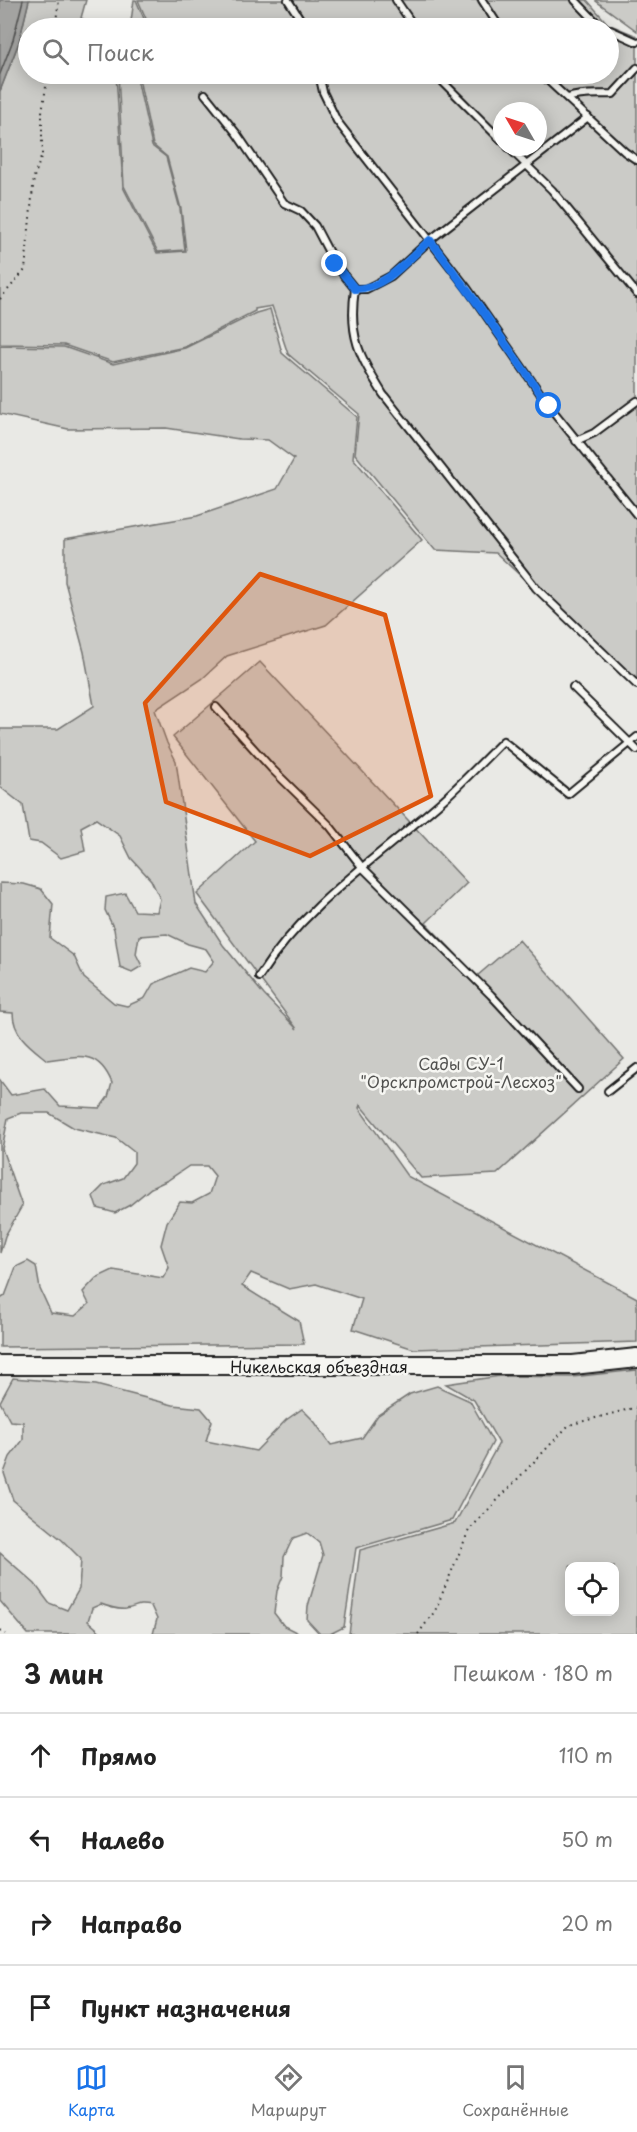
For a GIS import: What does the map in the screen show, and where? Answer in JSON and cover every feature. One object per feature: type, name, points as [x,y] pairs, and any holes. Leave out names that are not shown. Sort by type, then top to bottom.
[{"type":"main road","name":"Никельская объездная","points":[[0,1365],[573,1365],[637,1358]]},
{"type":"lane","points":[[288,0],[300,18]]},
{"type":"lane","points":[[396,0],[408,18]]},
{"type":"lane","points":[[482,0],[494,18]]},
{"type":"lane","points":[[575,0],[592,18]]},
{"type":"lane","points":[[619,34],[637,42]]},
{"type":"lane","points":[[568,98],[577,94],[592,96],[613,94],[637,68]]},
{"type":"lane","points":[[321,84],[337,121],[430,240],[576,441],[637,515]]},
{"type":"lane","points":[[445,84],[493,132]]},
{"type":"lane","points":[[552,84],[637,160]]},
{"type":"lane","points":[[205,94],[237,134],[284,203],[301,211],[315,226],[335,264],[355,289],[352,309],[354,340],[383,394],[536,588],[637,685]]},
{"type":"lane","points":[[355,289],[366,289],[391,276],[430,240],[588,117]]},
{"type":"lane","points":[[517,156],[552,190],[637,294]]},
{"type":"lane","points":[[576,441],[594,433],[637,401]]},
{"type":"lane","points":[[573,687],[637,750]]},
{"type":"lane","points":[[216,707],[272,769],[329,825],[362,867],[491,995],[578,1089]]},
{"type":"lane","points":[[259,977],[273,954],[314,910],[444,799],[503,741],[568,794],[628,742],[637,737]]},
{"type":"lane","points":[[608,1091],[637,1068]]},
{"type":"path","points":[[56,18],[59,0]]},
{"type":"path","points":[[0,299],[25,270],[34,177],[42,155],[42,112],[46,84]]},
{"type":"path","points":[[418,1634],[435,1611],[469,1530],[569,1425],[637,1407]]},
{"type":"path","points":[[0,1630],[4,1634]]},
{"type":"highlighted area","points":[[260,574],[385,615],[431,796],[310,856],[166,802],[145,703]]},
{"type":"green space","points":[[29,0],[86,0],[81,18],[25,18]]},
{"type":"green space","points":[[134,0],[136,0],[144,18],[131,18]]},
{"type":"green space","points":[[138,0],[587,0],[603,18],[146,18]]},
{"type":"green space","points":[[637,0],[637,31],[596,1]]},
{"type":"green space","points":[[619,29],[637,36],[637,684],[496,553],[435,550],[355,454],[359,414],[288,354],[272,306],[255,309],[185,347],[113,362],[64,345],[0,344],[0,91],[18,45],[18,84],[117,84],[123,187],[157,253],[186,251],[181,209],[167,157],[153,145],[140,84],[619,84]]},
{"type":"green space","points":[[119,84],[138,84],[152,146],[166,157],[180,209],[185,250],[158,252],[124,186]]},
{"type":"green space","name":"Сады СУ-1 \"Орскпромстрой-Лесхоз\"","points":[[270,309],[282,353],[357,417],[353,458],[422,540],[326,625],[227,656],[202,679],[155,710],[176,761],[196,904],[223,945],[264,995],[297,1029],[197,894],[255,841],[173,737],[260,662],[467,883],[426,923],[477,976],[519,940],[624,1059],[497,1174],[421,1178],[360,1105],[359,1108],[407,1176],[637,1298],[637,1342],[414,1349],[353,1329],[362,1299],[316,1284],[289,1289],[251,1273],[242,1286],[299,1321],[304,1344],[0,1347],[0,1299],[5,1296],[16,1267],[28,1261],[36,1266],[40,1289],[51,1313],[75,1316],[89,1304],[83,1292],[96,1278],[113,1270],[163,1278],[169,1268],[161,1245],[167,1222],[180,1202],[192,1203],[209,1194],[215,1176],[207,1166],[189,1166],[151,1188],[130,1205],[115,1213],[97,1208],[93,1196],[104,1185],[123,1178],[134,1163],[134,1152],[116,1138],[74,1128],[49,1113],[21,1113],[8,1118],[2,1149],[22,1206],[5,1236],[0,1253],[0,1080],[11,1095],[45,1089],[60,1106],[100,1108],[108,1097],[112,1083],[100,1064],[86,1057],[47,1060],[20,1034],[16,1028],[13,1013],[0,1012],[0,883],[24,884],[41,889],[53,904],[50,938],[74,956],[84,978],[114,1003],[127,1006],[145,998],[153,984],[189,968],[205,972],[214,961],[206,949],[167,934],[139,936],[136,954],[142,966],[132,972],[120,967],[114,929],[105,910],[106,897],[125,893],[135,911],[157,912],[160,899],[151,880],[131,858],[120,836],[96,819],[81,827],[85,851],[61,858],[41,843],[29,841],[23,805],[0,787],[0,729],[58,729],[94,706],[84,652],[65,582],[65,539],[197,516],[277,489],[294,459],[268,440],[239,439],[166,428],[68,429],[0,414],[0,346],[64,347],[113,364],[185,348],[256,313]]},
{"type":"green space","points":[[637,1370],[637,1634],[349,1634],[360,1550],[455,1523],[499,1443],[474,1400],[446,1384],[500,1376],[572,1377]]},
{"type":"green space","points":[[13,1378],[96,1385],[173,1405],[201,1408],[212,1421],[206,1441],[256,1451],[286,1420],[302,1409],[314,1421],[331,1445],[362,1438],[378,1415],[410,1394],[437,1386],[470,1401],[493,1442],[452,1520],[356,1548],[344,1627],[330,1634],[320,1634],[307,1620],[308,1606],[323,1555],[319,1542],[307,1533],[293,1538],[284,1557],[283,1576],[277,1591],[274,1613],[284,1626],[300,1634],[153,1634],[157,1619],[151,1606],[139,1605],[123,1609],[101,1604],[92,1608],[88,1621],[103,1634],[28,1634],[0,1601],[0,1553],[35,1584],[49,1603],[67,1610],[79,1589],[81,1559],[62,1540],[13,1500],[4,1473],[10,1457],[23,1440],[23,1422],[10,1421],[0,1402]]},
{"type":"water","points":[[0,0],[29,0],[25,18],[18,18],[18,45],[0,91]]},
{"type":"route","points":[[335,264],[355,289],[366,289],[391,276],[430,240],[467,288],[549,406]]}]
